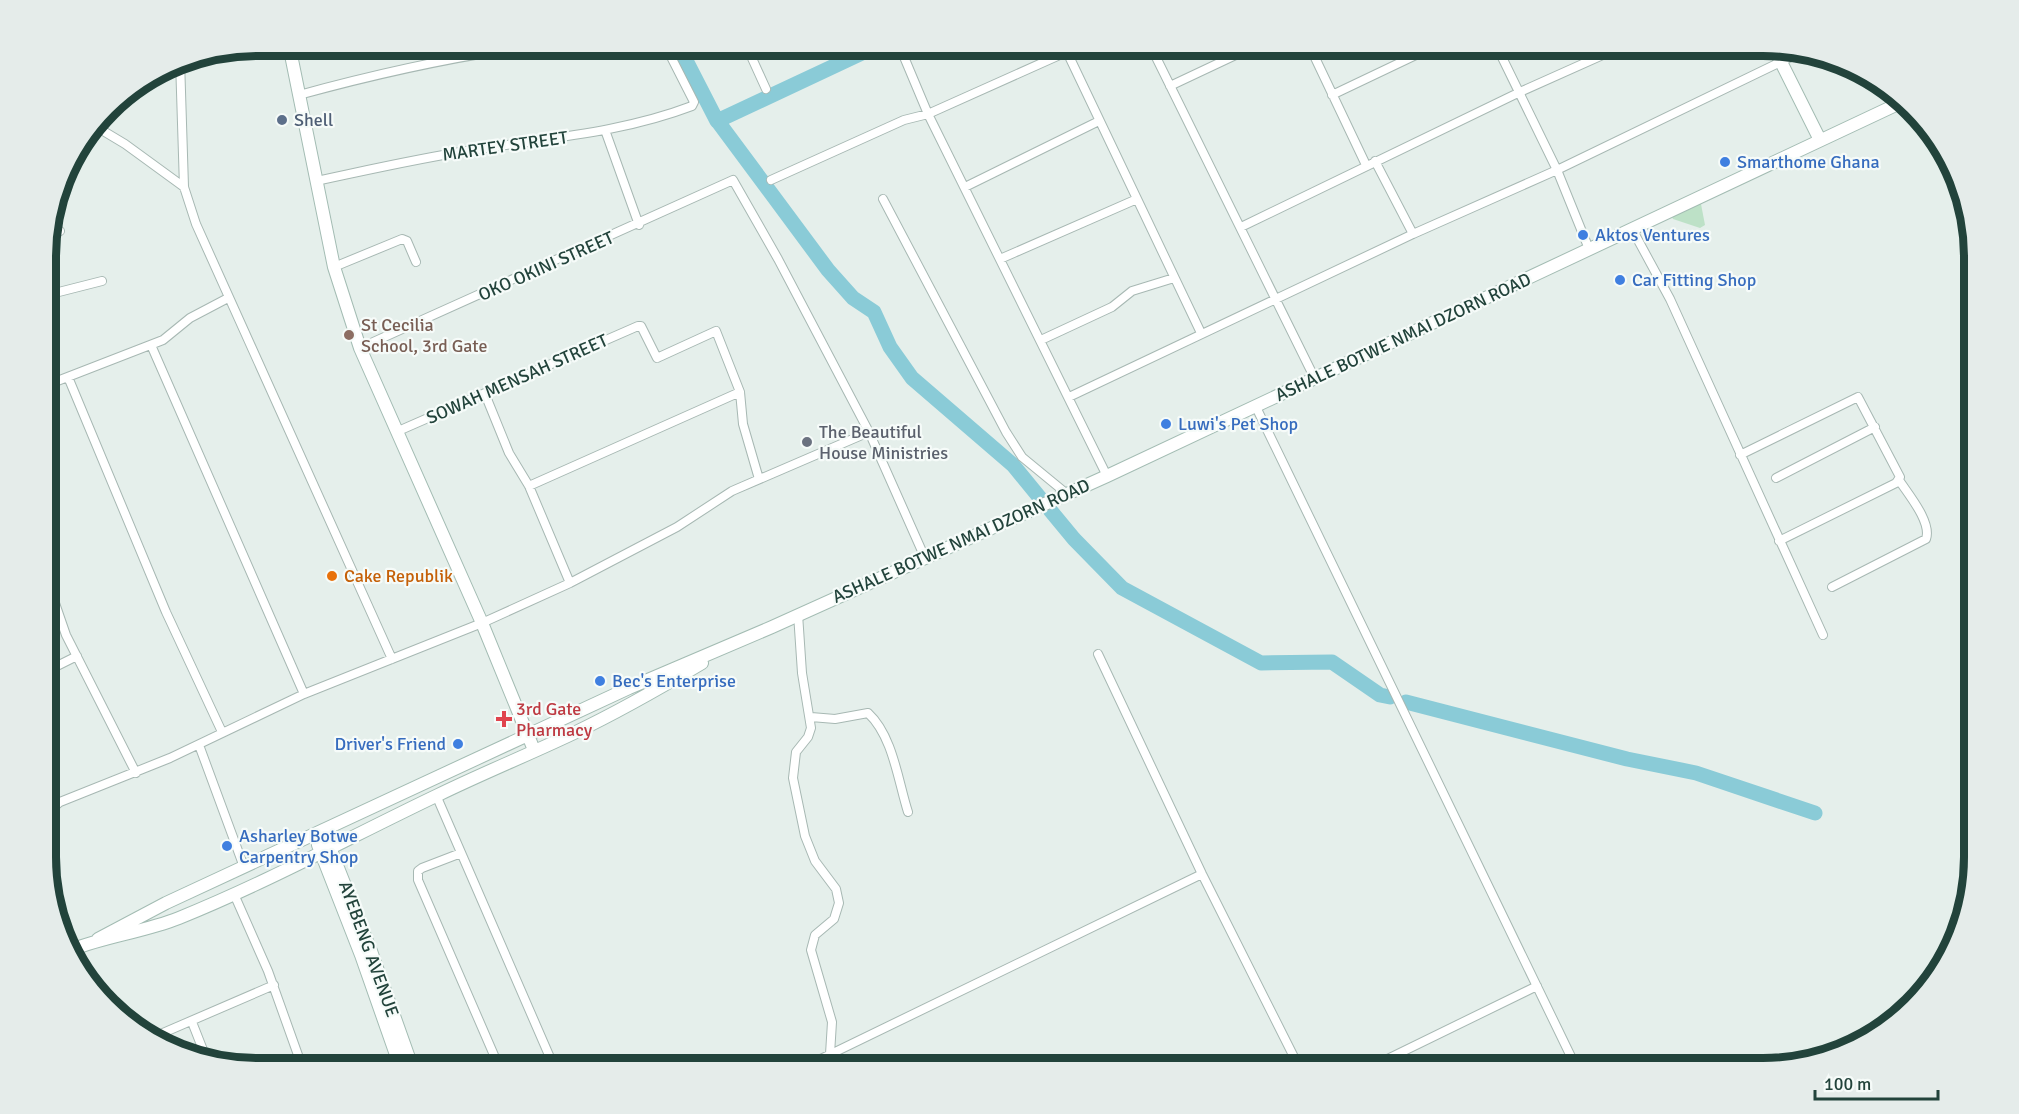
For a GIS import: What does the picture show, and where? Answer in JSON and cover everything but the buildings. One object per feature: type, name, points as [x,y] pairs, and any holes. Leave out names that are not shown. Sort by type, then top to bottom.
[{"type":"main road","points":[[291,56],[334,267],[360,348],[482,623],[534,750]]},
{"type":"main road","points":[[1778,57],[1820,140]]},
{"type":"main road","name":"ASHALE BOTWE NMAI DZORN ROAD","points":[[77,948],[166,903],[629,688],[925,558],[1256,407],[1895,105]]},
{"type":"main road","name":"ASHALE BOTWE NMAI DZORN ROAD","points":[[98,939],[125,936],[177,919],[234,894],[640,699],[739,641]]},
{"type":"main road","name":"AYEBENG AVENUE","points":[[318,833],[409,1058]]},
{"type":"main road","points":[[300,862],[318,864],[336,876],[340,853],[345,844],[355,836]]},
{"type":"main road","name":"AYEBENG AVENUE","points":[[336,876],[397,1058]]},
{"type":"street","points":[[299,94],[404,67],[458,56]]},
{"type":"street","name":"MARTEY STREET","points":[[316,181],[474,149],[561,139],[643,122],[692,106],[693,102],[670,56]]},
{"type":"street","points":[[751,56],[766,89]]},
{"type":"street","points":[[903,56],[928,114],[1107,476]]},
{"type":"street","points":[[771,180],[904,120],[928,114],[1058,56]]},
{"type":"street","points":[[1069,56],[1201,333]]},
{"type":"street","points":[[1155,56],[1221,192],[1277,298],[1315,379]]},
{"type":"street","points":[[1170,86],[1234,56]]},
{"type":"street","points":[[1314,56],[1366,165]]},
{"type":"street","points":[[1332,95],[1414,56]]},
{"type":"street","points":[[1502,56],[1557,170],[1589,249]]},
{"type":"street","points":[[1241,227],[1366,165],[1600,56]]},
{"type":"street","points":[[1069,397],[1413,234],[1557,170],[1791,57]]},
{"type":"street","points":[[180,71],[184,187],[196,224],[392,659]]},
{"type":"street","points":[[964,187],[1099,121]]},
{"type":"street","points":[[101,130],[125,144],[184,187]]},
{"type":"street","points":[[605,130],[639,225]]},
{"type":"street","points":[[1375,161],[1413,234]]},
{"type":"street","name":"OKO OKINI STREET","points":[[360,348],[639,225],[730,180],[738,184],[869,432]]},
{"type":"street","points":[[883,199],[1006,432],[1022,457],[1067,494]]},
{"type":"street","points":[[1000,259],[1137,199]]},
{"type":"street","points":[[1632,229],[1670,299],[1823,634]]},
{"type":"street","points":[[334,267],[402,238],[407,241],[416,262]]},
{"type":"street","points":[[1041,340],[1112,307],[1132,291],[1174,278]]},
{"type":"street","points":[[56,293],[102,281]]},
{"type":"street","points":[[56,382],[163,340],[190,318],[228,298]]},
{"type":"street","name":"SOWAH MENSAH STREET","points":[[396,432],[638,326],[641,326],[657,358],[717,331],[740,392]]},
{"type":"street","points":[[151,345],[304,694]]},
{"type":"street","points":[[68,377],[166,612],[222,732]]},
{"type":"street","points":[[529,486],[740,392],[743,424],[759,479]]},
{"type":"street","points":[[485,394],[509,453],[529,486],[570,583]]},
{"type":"street","points":[[1740,455],[1858,397],[1875,427],[1899,480],[1924,520],[1928,534],[1926,539],[1832,587]]},
{"type":"street","points":[[1256,407],[1572,1058]]},
{"type":"street","points":[[1776,478],[1875,427]]},
{"type":"street","points":[[56,805],[199,745],[304,694],[482,623],[570,583],[677,527],[732,490],[869,432],[925,558]]},
{"type":"street","points":[[1779,541],[1899,480]]},
{"type":"street","points":[[56,603],[77,656],[136,773]]},
{"type":"street","points":[[798,614],[802,674],[811,717],[808,737],[796,752],[793,778],[807,843],[815,861],[838,894],[838,911],[834,919],[819,930],[812,950],[832,1022],[830,1054]]},
{"type":"street","points":[[1098,654],[1202,874],[1294,1058]]},
{"type":"street","points":[[56,666],[77,656]]},
{"type":"street","points":[[811,717],[835,719],[868,713],[875,720],[887,743],[908,813]]},
{"type":"street","points":[[199,745],[244,867]]},
{"type":"street","points":[[436,795],[550,1058]]},
{"type":"street","points":[[461,853],[422,868],[417,876],[495,1058]]},
{"type":"street","points":[[822,1058],[1202,874]]},
{"type":"street","points":[[234,894],[274,985],[299,1058]]},
{"type":"street","points":[[160,1034],[274,985]]},
{"type":"street","points":[[1390,1058],[1537,986]]},
{"type":"street","points":[[192,1022],[204,1052]]},
{"type":"green space","points":[[1698,202],[1701,204],[1705,225],[1700,228],[1673,219],[1671,215]]},
{"type":"waterway","points":[[684,56],[717,121],[856,56]]},
{"type":"waterway","points":[[716,119],[828,270],[853,298],[874,312],[890,347],[912,378],[1013,465],[1040,498]]},
{"type":"waterway","points":[[1050,510],[1074,539],[1122,588],[1261,663],[1332,662],[1380,695],[1390,697]]},
{"type":"waterway","points":[[1406,702],[1627,759],[1696,773],[1815,813]]},
{"type":"place","name":"Shell","points":[[282,120]]},
{"type":"place","name":"Smarthome Ghana","points":[[1725,162]]},
{"type":"place","name":"Aktos Ventures","points":[[1583,235]]},
{"type":"place","name":"Car Fitting Shop","points":[[1620,280]]},
{"type":"place","name":"St Cecilia School, 3rd Gate","points":[[349,335]]},
{"type":"place","name":"Luwi's Pet Shop","points":[[1166,424]]},
{"type":"place","name":"The Beautiful House Ministries","points":[[807,442]]},
{"type":"place","name":"Cake Republik","points":[[332,576]]},
{"type":"place","name":"Bec's Enterprise","points":[[600,681]]},
{"type":"place","name":"3rd Gate Pharmacy","points":[[504,719]]},
{"type":"place","name":"Driver's Friend","points":[[458,744]]},
{"type":"place","name":"Asharley Botwe Carpentry Shop","points":[[227,846]]}]
